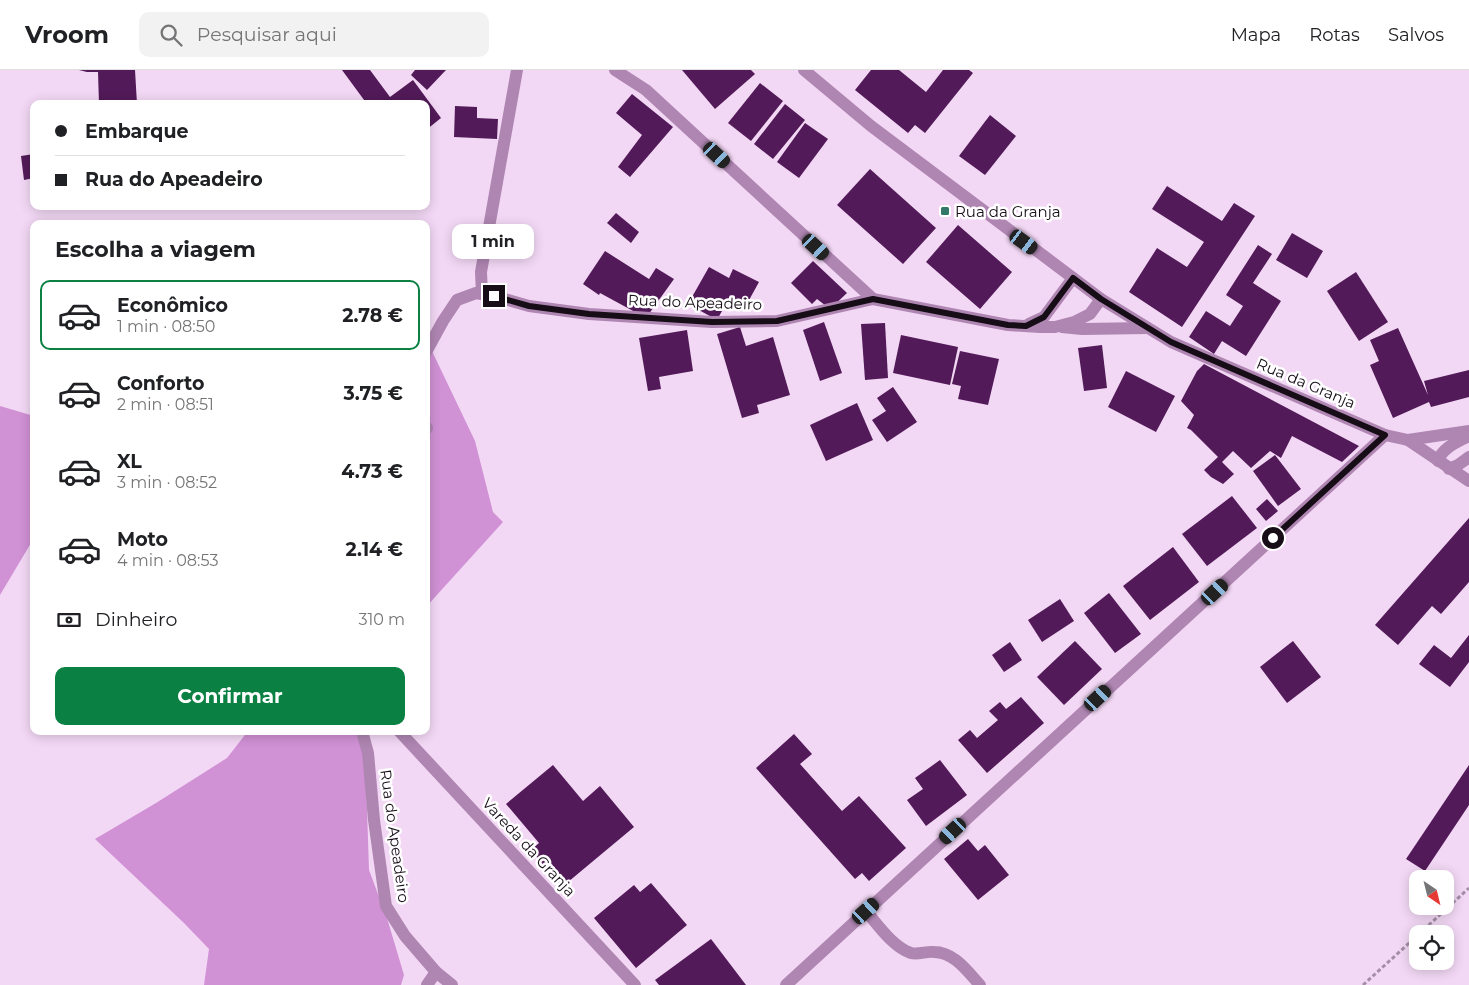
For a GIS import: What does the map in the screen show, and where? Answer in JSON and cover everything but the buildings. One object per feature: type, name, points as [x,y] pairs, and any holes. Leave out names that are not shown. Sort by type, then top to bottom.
[{"type":"street","points":[[482,294],[481,272],[517,70]]},
{"type":"street","points":[[614,70],[646,90],[873,299]]},
{"type":"street","name":"Rua da Granja","points":[[804,70],[871,126],[1101,299],[1171,342],[1385,435],[1408,440]]},
{"type":"street","points":[[1026,326],[1044,317],[1073,278]]},
{"type":"street","name":"Rua do Apeadeiro","points":[[430,345],[457,300],[476,294],[529,306],[589,314],[712,322],[777,321],[873,299],[1008,325],[1055,327],[1074,322],[1090,314],[1101,299]]},
{"type":"street","points":[[1055,327],[1082,329],[1149,328]]},
{"type":"street","points":[[1408,440],[1469,431]]},
{"type":"street","points":[[786,985],[1385,435]]},
{"type":"street","points":[[1438,461],[1440,454],[1446,449],[1469,436]]},
{"type":"street","points":[[1408,440],[1469,482]]},
{"type":"street","points":[[1449,469],[1469,457]]},
{"type":"street","name":"Rua do Apeadeiro","points":[[363,735],[368,753],[374,820],[386,906],[405,936],[436,972],[452,985]]},
{"type":"street","name":"Vareda da Granja","points":[[403,735],[635,985]]},
{"type":"street","points":[[866,911],[900,947],[913,954],[928,951],[941,952],[952,956],[980,985]]},
{"type":"street","points":[[426,985],[436,972]]},
{"type":"path","points":[[1428,925],[1469,888]]},
{"type":"path","points":[[1363,985],[1409,942]]},
{"type":"shaded area","points":[[430,347],[475,441],[493,512],[503,522],[430,603]]},
{"type":"shaded area","points":[[0,406],[30,415],[30,545],[0,595]]},
{"type":"shaded area","points":[[245,735],[367,735],[366,779],[369,870],[387,918],[404,975],[401,985],[204,985],[209,949],[95,839],[227,758]]},
{"type":"place","name":"Rua da Granja","points":[[945,211]]},
{"type":"route","points":[[494,296],[529,306],[589,314],[712,322],[777,321],[873,299],[1008,325],[1026,326],[1044,317],[1073,278],[1101,299],[1171,342],[1385,435],[1273,538]]}]
